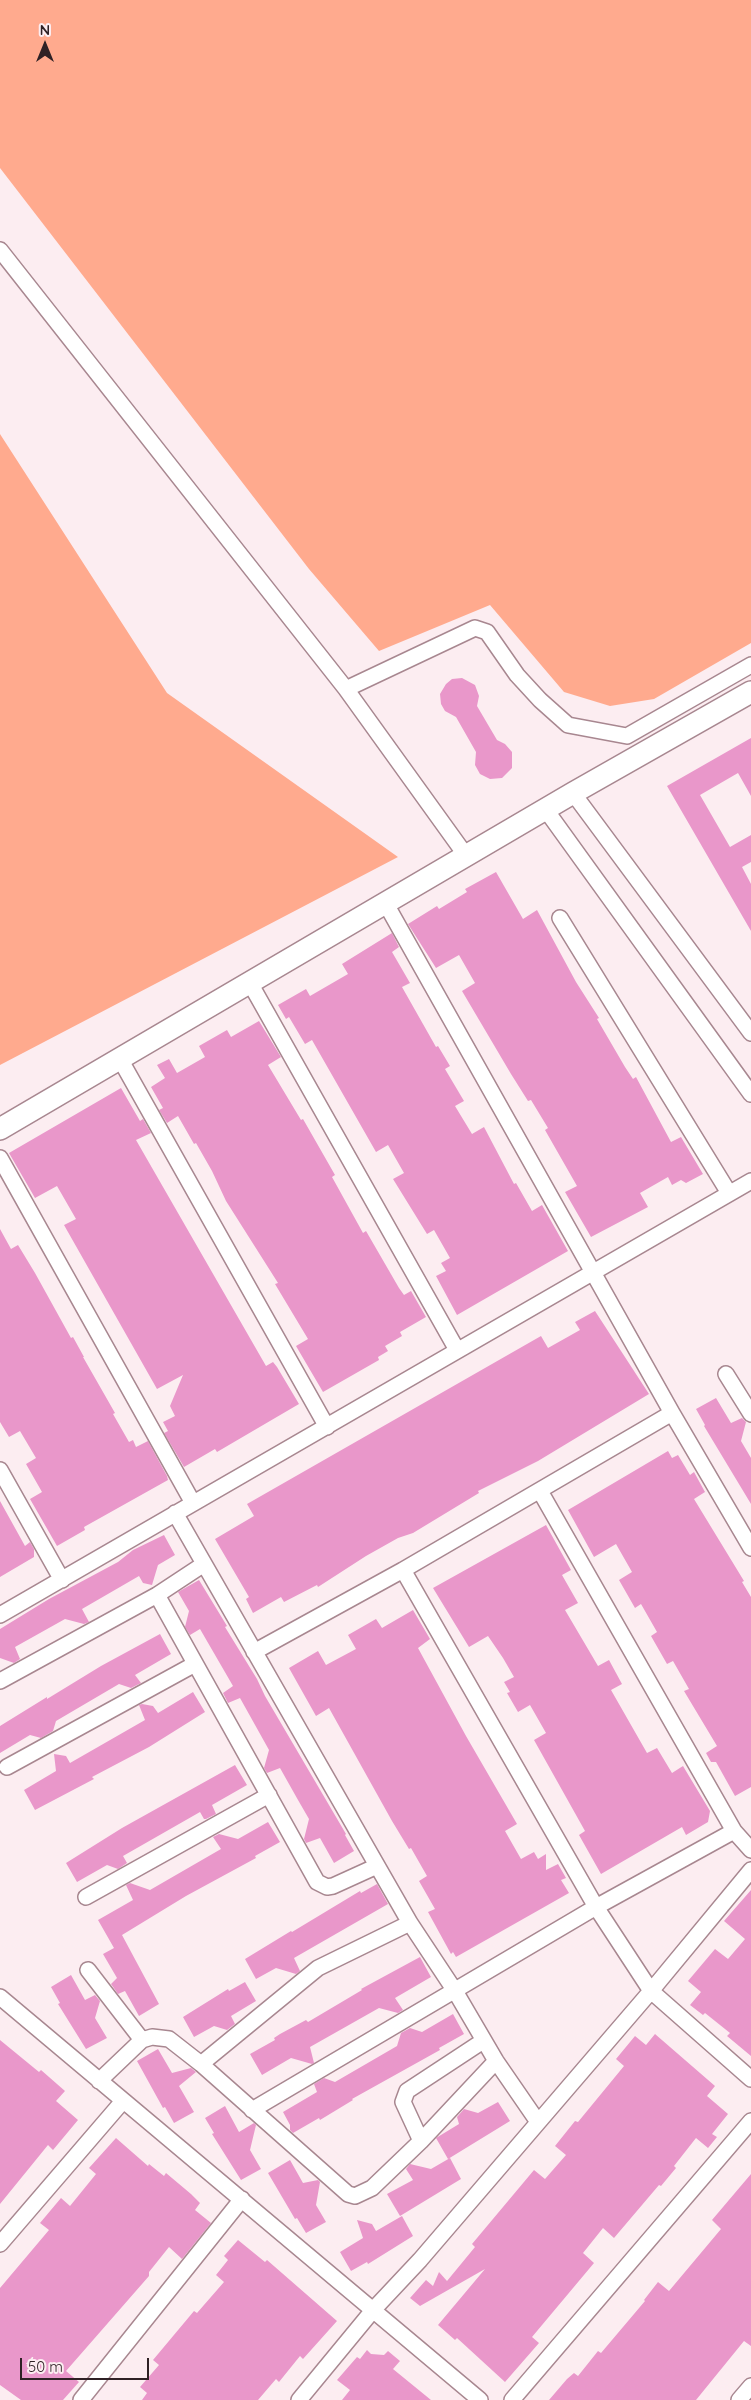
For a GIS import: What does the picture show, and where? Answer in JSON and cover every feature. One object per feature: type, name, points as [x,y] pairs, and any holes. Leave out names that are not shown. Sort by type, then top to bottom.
[{"type":"street","points":[[0,250],[346,689],[467,857]]},
{"type":"street","points":[[346,689],[475,628],[487,632],[517,675],[540,700],[568,725],[627,736],[751,664]]},
{"type":"street","points":[[0,1129],[751,692]]},
{"type":"street","points":[[573,794],[751,1032]]},
{"type":"street","points":[[546,810],[751,1094]]},
{"type":"street","points":[[386,904],[594,1271],[672,1413],[751,1548]]},
{"type":"street","points":[[560,918],[729,1193]]},
{"type":"street","points":[[250,983],[457,1350]]},
{"type":"street","points":[[120,1059],[327,1428]]},
{"type":"street","points":[[0,1158],[193,1503]]},
{"type":"street","points":[[0,1615],[175,1513],[327,1428],[457,1350],[751,1181]]},
{"type":"street","points":[[726,1374],[751,1414]]},
{"type":"street","points":[[254,1652],[404,1570],[672,1413]]},
{"type":"street","points":[[0,1470],[62,1580]]},
{"type":"street","points":[[540,1491],[734,1831],[751,1850]]},
{"type":"street","points":[[175,1513],[410,1923],[456,1991],[483,2041],[538,2122]]},
{"type":"street","points":[[0,1681],[157,1595],[204,1564]]},
{"type":"street","points":[[404,1570],[596,1907],[651,1991],[751,2079]]},
{"type":"street","points":[[157,1595],[318,1882],[327,1887],[333,1886],[377,1866]]},
{"type":"street","points":[[7,1767],[195,1664]]},
{"type":"street","points":[[86,1897],[269,1795]]},
{"type":"street","points":[[252,2110],[596,1907],[734,1831]]},
{"type":"street","points":[[299,2400],[374,2309],[420,2260],[651,1991],[751,1870]]},
{"type":"street","points":[[201,2064],[318,1968],[410,1923]]},
{"type":"street","points":[[88,1970],[142,2040]]},
{"type":"street","points":[[0,1997],[374,2309],[480,2400]]},
{"type":"street","points":[[99,2081],[142,2040],[152,2037],[169,2039],[201,2064],[348,2194],[355,2196],[372,2188],[421,2141],[496,2061]]},
{"type":"street","points":[[421,2141],[403,2102],[407,2091],[483,2041]]},
{"type":"street","points":[[0,2244],[123,2101]]},
{"type":"street","points":[[512,2400],[751,2121]]},
{"type":"street","points":[[81,2400],[242,2199]]},
{"type":"street","points":[[740,2400],[751,2386]]},
{"type":"shaded area","points":[[0,0],[751,0],[751,643],[654,699],[610,706],[564,692],[490,605],[379,651],[309,569],[0,168]]},
{"type":"shaded area","points":[[0,434],[167,693],[398,857],[0,1065]]},
{"type":"building","points":[[462,678],[475,685],[479,696],[477,706],[497,740],[505,744],[512,752],[512,768],[502,778],[490,779],[480,774],[475,765],[476,752],[456,717],[445,711],[441,704],[440,694],[446,684],[452,679]]},
{"type":"building","points":[[751,738],[751,796],[738,773],[700,795],[730,847],[751,835],[751,862],[742,867],[751,884],[751,931],[667,786]]},
{"type":"building","points":[[496,872],[523,919],[537,910],[576,982],[599,1018],[597,1019],[633,1079],[636,1077],[671,1142],[681,1137],[703,1174],[686,1183],[681,1180],[672,1185],[668,1177],[640,1193],[648,1207],[591,1237],[565,1192],[577,1186],[545,1130],[548,1128],[531,1100],[528,1101],[511,1074],[462,991],[475,983],[459,955],[436,968],[408,924],[437,906],[439,909],[467,892],[465,889]]},
{"type":"building","points":[[392,933],[399,947],[392,952],[410,983],[402,987],[436,1047],[438,1046],[450,1066],[445,1069],[464,1101],[455,1106],[472,1134],[484,1127],[514,1184],[516,1183],[532,1211],[542,1205],[568,1251],[457,1315],[436,1276],[446,1271],[441,1263],[450,1258],[434,1230],[427,1234],[393,1179],[404,1173],[388,1145],[376,1152],[312,1040],[305,1044],[289,1017],[286,1019],[278,1005],[306,989],[310,996],[348,974],[342,964]]},
{"type":"building","points":[[259,1021],[281,1057],[268,1065],[301,1120],[303,1119],[335,1175],[332,1177],[363,1233],[366,1231],[404,1295],[411,1291],[426,1317],[400,1332],[402,1336],[385,1346],[388,1351],[378,1357],[379,1360],[323,1392],[296,1346],[308,1339],[275,1284],[278,1283],[226,1201],[196,1143],[194,1144],[178,1116],[167,1123],[159,1110],[163,1108],[151,1087],[165,1078],[157,1065],[169,1059],[177,1073],[205,1057],[199,1046],[227,1030],[231,1037]]},
{"type":"building","points":[[121,1088],[140,1121],[143,1119],[151,1133],[136,1140],[266,1366],[273,1362],[299,1404],[217,1452],[215,1449],[184,1467],[164,1433],[168,1431],[163,1422],[175,1416],[170,1406],[183,1375],[157,1389],[64,1225],[76,1219],[57,1186],[35,1198],[9,1153]]},
{"type":"building","points":[[0,1229],[11,1249],[18,1245],[35,1273],[71,1338],[73,1337],[129,1442],[133,1440],[136,1447],[148,1441],[168,1480],[84,1527],[85,1530],[57,1546],[30,1499],[42,1492],[26,1464],[36,1458],[20,1431],[9,1437],[0,1422]]},
{"type":"building","points":[[595,1311],[649,1394],[538,1461],[478,1491],[479,1493],[413,1533],[398,1538],[366,1556],[318,1587],[317,1585],[284,1602],[281,1597],[253,1613],[246,1599],[249,1597],[215,1539],[254,1516],[247,1504],[541,1336],[548,1348],[580,1330],[575,1322]]},
{"type":"building","points":[[716,1398],[731,1423],[742,1418],[746,1422],[741,1441],[751,1458],[751,1504],[704,1426],[696,1409]]},
{"type":"building","points":[[668,1451],[672,1458],[678,1455],[690,1475],[694,1472],[705,1492],[694,1499],[744,1581],[742,1582],[751,1597],[751,1787],[735,1796],[716,1762],[711,1762],[706,1753],[717,1746],[684,1691],[689,1689],[673,1661],[667,1664],[651,1636],[657,1632],[641,1604],[635,1608],[619,1580],[632,1572],[616,1544],[594,1557],[568,1510]]},
{"type":"building","points":[[0,1501],[25,1546],[30,1542],[34,1549],[34,1557],[0,1577]]},
{"type":"building","points":[[546,1525],[571,1570],[562,1575],[578,1603],[565,1610],[598,1666],[609,1660],[622,1684],[611,1690],[647,1753],[657,1748],[672,1773],[683,1766],[710,1811],[708,1822],[686,1835],[682,1827],[601,1874],[579,1835],[585,1831],[534,1740],[546,1733],[530,1705],[518,1712],[507,1693],[510,1692],[504,1682],[514,1677],[503,1658],[488,1636],[469,1647],[433,1588]]},
{"type":"building","points":[[164,1535],[175,1555],[158,1565],[152,1585],[143,1583],[139,1576],[82,1609],[89,1622],[84,1624],[65,1619],[15,1647],[20,1659],[14,1663],[0,1658],[0,1629],[49,1599],[118,1562],[133,1550]]},
{"type":"building","points":[[199,1580],[346,1834],[354,1851],[334,1863],[320,1838],[306,1843],[304,1839],[309,1819],[280,1768],[267,1773],[264,1768],[269,1750],[240,1698],[228,1703],[223,1693],[233,1686],[200,1629],[190,1635],[185,1627],[189,1611],[178,1592]]},
{"type":"building","points":[[413,1610],[430,1639],[418,1648],[517,1824],[505,1831],[521,1859],[534,1852],[538,1859],[546,1854],[546,1870],[558,1864],[566,1878],[561,1880],[569,1893],[456,1957],[453,1952],[451,1954],[428,1912],[435,1909],[419,1881],[427,1876],[411,1848],[409,1849],[392,1821],[329,1708],[316,1716],[289,1668],[318,1651],[326,1665],[356,1649],[348,1635],[376,1619],[382,1628]]},
{"type":"building","points":[[160,1634],[171,1654],[135,1675],[141,1683],[131,1688],[119,1684],[56,1721],[53,1731],[41,1738],[30,1735],[0,1753],[0,1726],[47,1697],[47,1699],[101,1666]]},
{"type":"building","points":[[193,1692],[205,1712],[149,1747],[92,1777],[94,1779],[35,1810],[24,1790],[56,1771],[54,1754],[66,1756],[70,1763],[145,1720],[139,1705],[153,1706],[158,1713]]},
{"type":"building","points":[[235,1765],[247,1785],[212,1805],[216,1814],[204,1819],[200,1812],[123,1856],[127,1863],[118,1869],[107,1865],[77,1882],[66,1863],[122,1828]]},
{"type":"building","points":[[268,1822],[280,1842],[255,1856],[256,1858],[186,1896],[122,1935],[159,2004],[139,2016],[125,1991],[118,1994],[111,1984],[117,1978],[103,1954],[114,1948],[98,1920],[133,1900],[126,1885],[130,1883],[150,1890],[221,1849],[213,1837],[219,1834],[238,1839]]},
{"type":"building","points":[[377,1884],[388,1904],[294,1958],[300,1971],[296,1974],[276,1968],[256,1979],[245,1959],[360,1891],[361,1893]]},
{"type":"building","points":[[751,1890],[751,2056],[727,2036],[730,2033],[705,2013],[703,2015],[690,2005],[701,1992],[688,1981],[715,1949],[728,1959],[745,1939],[724,1921]]},
{"type":"building","points":[[420,1957],[431,1977],[395,1998],[403,2010],[398,2013],[379,2008],[310,2047],[314,2063],[291,2058],[262,2075],[250,2054],[275,2040],[274,2038],[280,2034],[306,2020],[308,2022],[361,1989]]},
{"type":"building","points":[[71,1975],[85,2000],[95,1995],[100,2001],[95,2018],[107,2038],[86,2049],[58,2004],[60,2003],[51,1987]]},
{"type":"building","points":[[245,1982],[256,2001],[231,2016],[235,2024],[227,2030],[214,2026],[194,2037],[183,2017],[228,1989],[229,1991]]},
{"type":"building","points":[[453,2014],[464,2034],[439,2048],[440,2050],[352,2099],[320,2120],[319,2118],[293,2133],[290,2130],[290,2125],[283,2112],[317,2092],[314,2084],[324,2078],[335,2082],[397,2046],[401,2033],[410,2028],[422,2032]]},
{"type":"building","points":[[655,2034],[715,2086],[707,2096],[728,2114],[712,2134],[717,2137],[708,2148],[696,2138],[674,2166],[676,2168],[614,2238],[603,2228],[583,2253],[594,2263],[532,2337],[539,2343],[505,2382],[457,2338],[455,2340],[438,2325],[485,2269],[420,2306],[410,2298],[426,2280],[433,2286],[439,2272],[447,2281],[475,2247],[472,2244],[534,2170],[545,2179],[566,2155],[555,2146],[575,2121],[578,2122],[624,2066],[616,2059],[635,2036],[646,2045]]},
{"type":"building","points":[[0,2040],[39,2072],[41,2070],[65,2091],[56,2101],[78,2120],[53,2150],[48,2145],[0,2204]]},
{"type":"building","points":[[158,2049],[172,2073],[191,2068],[196,2072],[179,2086],[194,2112],[174,2123],[165,2107],[163,2108],[137,2061]]},
{"type":"building","points":[[498,2102],[510,2121],[448,2159],[436,2138],[459,2124],[457,2117],[464,2109],[478,2113]]},
{"type":"building","points":[[225,2106],[239,2132],[254,2123],[256,2125],[250,2150],[261,2169],[241,2180],[212,2134],[214,2133],[205,2118]]},
{"type":"building","points":[[116,2138],[148,2166],[149,2164],[164,2176],[166,2173],[191,2194],[200,2203],[195,2210],[211,2223],[182,2259],[169,2247],[149,2272],[149,2276],[66,2371],[79,2382],[63,2400],[21,2400],[0,2385],[0,2288],[49,2230],[40,2223],[61,2198],[70,2206],[96,2174],[89,2168]]},
{"type":"building","points":[[450,2158],[461,2179],[400,2216],[387,2194],[413,2180],[406,2169],[410,2164],[431,2169]]},
{"type":"building","points":[[290,2160],[303,2183],[318,2180],[320,2182],[316,2205],[326,2222],[306,2233],[297,2218],[295,2219],[268,2173]]},
{"type":"building","points":[[751,2174],[751,2346],[744,2341],[696,2400],[549,2400],[567,2379],[574,2373],[578,2376],[598,2351],[601,2353],[645,2301],[658,2282],[669,2291],[721,2229],[712,2220]]},
{"type":"building","points":[[402,2216],[413,2236],[368,2264],[367,2262],[351,2271],[340,2252],[363,2238],[357,2220],[372,2224],[376,2231]]},
{"type":"building","points":[[238,2240],[265,2262],[267,2260],[337,2321],[303,2359],[300,2356],[279,2382],[276,2379],[258,2400],[142,2400],[147,2393],[140,2387],[159,2365],[153,2360],[194,2311],[197,2313],[224,2282],[216,2275],[228,2260],[224,2256]]},
{"type":"building","points":[[367,2350],[371,2354],[384,2355],[388,2351],[400,2361],[393,2369],[431,2400],[342,2400],[350,2390],[337,2380],[357,2357],[360,2359]]}]
